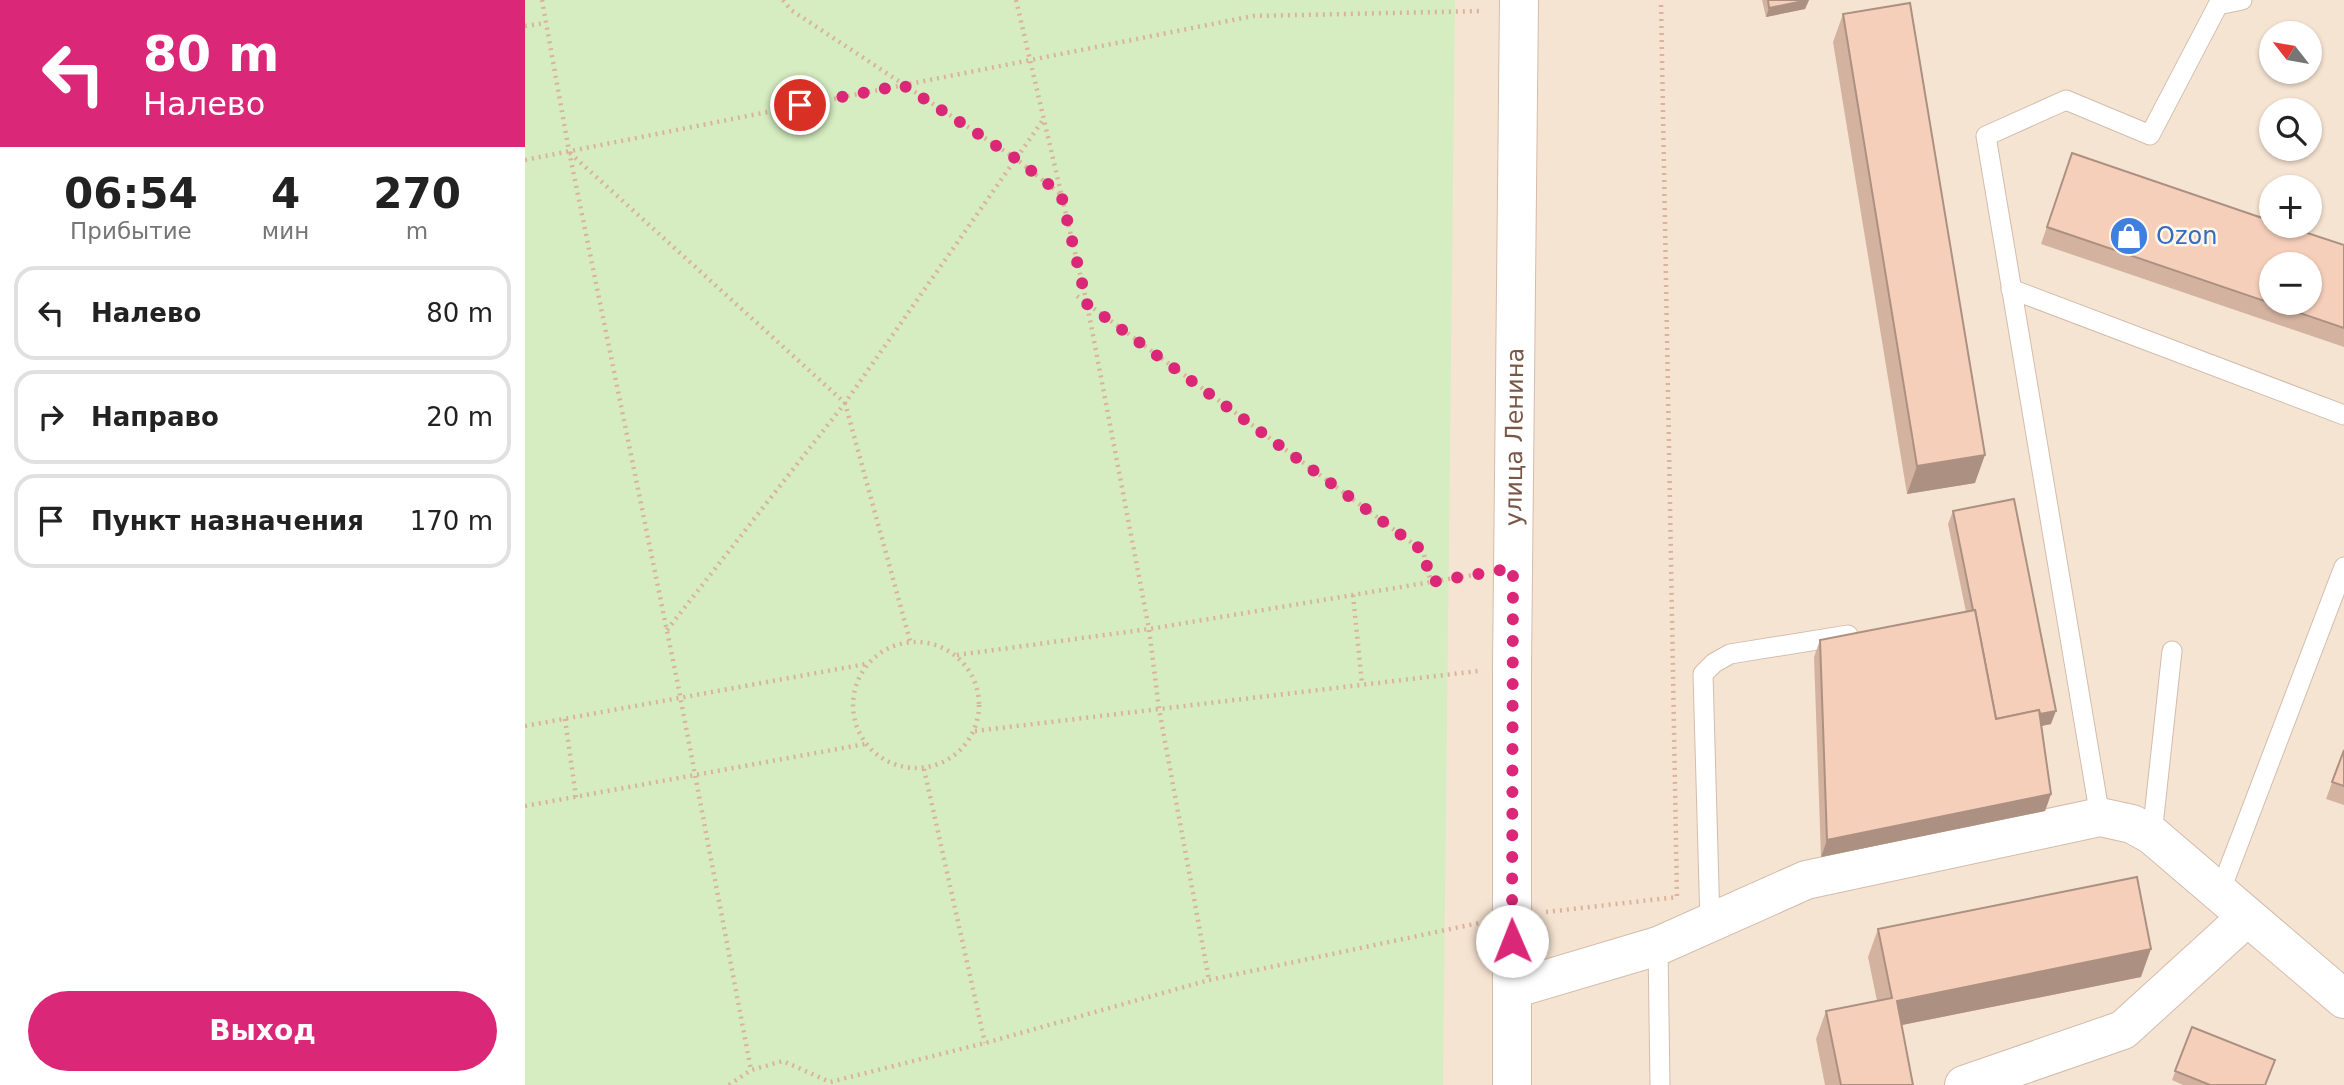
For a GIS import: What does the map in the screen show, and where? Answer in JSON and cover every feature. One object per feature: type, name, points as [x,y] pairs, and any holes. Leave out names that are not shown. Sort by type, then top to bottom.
[{"type":"street","name":"улица Ленина","points":[[1512,1085],[1512,667],[1519,5]]},
{"type":"street","points":[[1513,989],[1658,946],[1806,880],[2100,817],[2132,824],[2152,835],[2344,999]]},
{"type":"street","points":[[1964,1085],[2123,1030],[2233,904]]},
{"type":"lane","points":[[2100,817],[1986,136],[2066,100],[2150,135],[2217,5],[2242,0]]},
{"type":"lane","points":[[2011,289],[2344,415]]},
{"type":"lane","points":[[2233,904],[2344,567]]},
{"type":"lane","points":[[1710,923],[1703,674],[1714,663],[1730,654],[1848,635]]},
{"type":"lane","points":[[2152,835],[2172,651]]},
{"type":"lane","points":[[1658,946],[1660,1085]]},
{"type":"path","points":[[542,0],[569,151],[681,698],[751,1070]]},
{"type":"path","points":[[783,0],[791,10],[1015,158],[1061,194]]},
{"type":"path","points":[[1016,0],[1087,304],[1149,629],[1159,709],[1209,980]]},
{"type":"path","points":[[729,1085],[751,1070],[783,1061],[830,1082],[985,1043],[1209,980],[1511,917],[1677,897],[1661,0]]},
{"type":"path","points":[[525,160],[1253,16],[1519,5]]},
{"type":"path","points":[[525,26],[546,23]]},
{"type":"path","points":[[667,630],[845,403],[1043,120]]},
{"type":"path","points":[[569,151],[845,403],[910,641]]},
{"type":"path","points":[[1077,296],[1423,551],[1431,582]]},
{"type":"path","points":[[957,655],[1149,629],[1513,568]]},
{"type":"path","points":[[1353,595],[1362,684]]},
{"type":"path","points":[[910,641],[935,643],[957,655],[975,677],[981,704],[975,731],[955,757],[924,769],[891,765],[865,744],[853,718],[854,690],[867,664],[886,648],[910,641]]},
{"type":"path","points":[[525,726],[867,664]]},
{"type":"path","points":[[975,731],[1512,667]]},
{"type":"path","points":[[565,719],[576,797]]},
{"type":"path","points":[[525,806],[865,744]]},
{"type":"path","points":[[924,769],[985,1043]]},
{"type":"shaded area","points":[[525,0],[2344,0],[2344,1085],[525,1085]]},
{"type":"green space","points":[[525,0],[1455,0],[1443,1085],[525,1085]]},
{"type":"building","points":[[1768,0],[1808,0],[1769,8]]},
{"type":"building","points":[[1910,3],[1985,455],[1917,466],[1843,14]]},
{"type":"building","points":[[2072,153],[2259,217],[2259,238],[2322,238],[2344,245],[2344,328],[2306,315],[2322,315],[2322,252],[2259,252],[2259,299],[2047,227]]},
{"type":"building","points":[[2014,499],[2056,711],[2040,714],[2039,710],[1996,719],[1953,511]]},
{"type":"building","points":[[1975,610],[1996,719],[2039,710],[2051,794],[1827,840],[1820,640]]},
{"type":"building","points":[[2344,750],[2344,786],[2332,782]]},
{"type":"building","points":[[2137,877],[2151,949],[1897,1001],[1913,1085],[1841,1085],[1826,1011],[1892,998],[1878,929]]},
{"type":"building","points":[[2192,1027],[2275,1060],[2265,1085],[2210,1085],[2175,1071]]},
{"type":"place","name":"Ozon","points":[[2129,236]]},
{"type":"route","points":[[800,105],[903,85],[993,143],[1061,194],[1087,304],[1423,551],[1431,582],[1513,568],[1512,941]]}]
